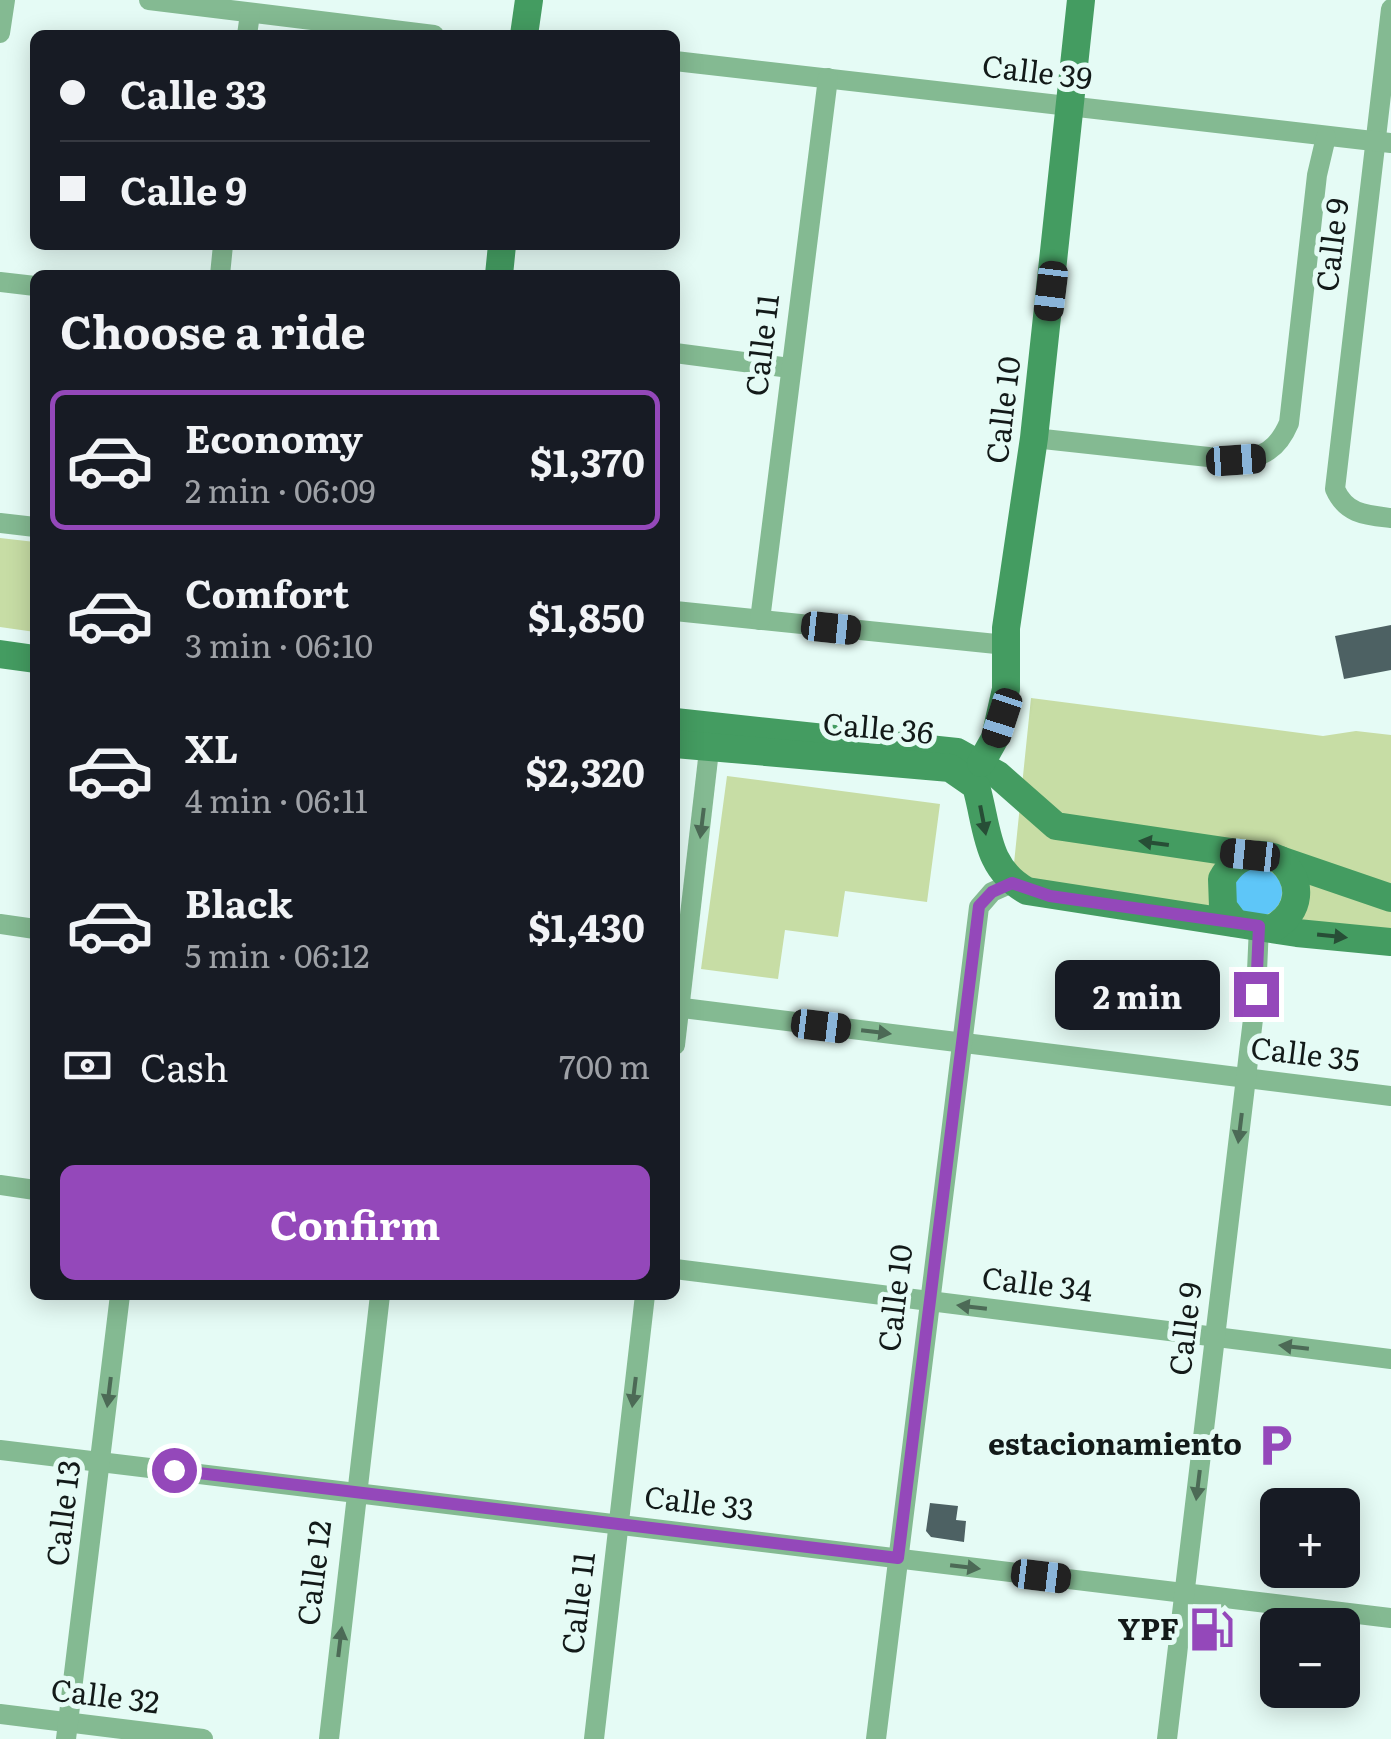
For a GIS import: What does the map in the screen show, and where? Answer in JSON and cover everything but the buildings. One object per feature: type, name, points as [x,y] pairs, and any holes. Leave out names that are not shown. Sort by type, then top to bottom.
[{"type":"street","points":[[0,33],[5,0]]},
{"type":"street","points":[[148,0],[248,24],[349,30]]},
{"type":"street","points":[[525,30],[529,0]]},
{"type":"street","name":"Calle 10","points":[[981,763],[1002,718],[1008,673],[1006,646],[1034,438],[1081,0]]},
{"type":"street","name":"Calle 9","points":[[1391,9],[1383,143],[1335,489],[1342,505],[1351,510],[1391,518]]},
{"type":"street","name":"Calle 39","points":[[680,63],[1383,143]]},
{"type":"street","name":"Calle 11","points":[[760,620],[828,78]]},
{"type":"street","points":[[1034,438],[1236,460],[1256,459],[1282,440],[1290,424],[1318,175],[1326,137]]},
{"type":"street","points":[[0,282],[30,285]]},
{"type":"street","points":[[680,354],[790,368]]},
{"type":"street","points":[[0,523],[30,526]]},
{"type":"street","points":[[680,612],[1006,646]]},
{"type":"street","points":[[0,637],[30,640]]},
{"type":"street","points":[[0,654],[30,658]]},
{"type":"street","name":"Calle 36","points":[[680,724],[711,737],[950,768],[976,786],[989,849],[1012,883]]},
{"type":"street","points":[[680,984],[711,737]]},
{"type":"street","name":"Calle 36","points":[[680,743],[711,737],[944,748],[981,763],[1056,826],[1250,855]]},
{"type":"street","points":[[1280,860],[1294,876],[1297,898],[1289,916],[1256,926],[1223,907],[1220,888],[1227,870],[1250,855],[1280,860],[1391,898]]},
{"type":"street","points":[[1012,883],[1050,896],[1391,942]]},
{"type":"street","name":"Calle 10","points":[[876,1739],[979,906],[992,892],[1012,883]]},
{"type":"street","points":[[0,924],[30,928]]},
{"type":"street","name":"Calle 9","points":[[1167,1739],[1246,1078],[1256,926]]},
{"type":"street","name":"Calle 35","points":[[680,1008],[1391,1096]]},
{"type":"street","points":[[0,1185],[30,1189]]},
{"type":"street","name":"Calle 34","points":[[680,1270],[1391,1359]]},
{"type":"street","name":"Calle 13","points":[[67,1730],[119,1300]]},
{"type":"street","name":"Calle 12","points":[[328,1739],[379,1300]]},
{"type":"street","name":"Calle 11","points":[[594,1739],[644,1300]]},
{"type":"street","name":"Calle 33","points":[[0,1450],[1391,1618]]},
{"type":"street","name":"Calle 32","points":[[0,1714],[67,1730],[204,1739]]},
{"type":"green space","points":[[0,538],[30,541],[30,631],[0,627]]},
{"type":"green space","points":[[1031,698],[1323,736],[1356,731],[1391,735],[1391,942],[1012,883]]},
{"type":"green space","points":[[727,776],[940,804],[927,902],[845,891],[838,937],[785,930],[778,979],[701,969]]},
{"type":"water","points":[[1258,868],[1275,875],[1282,892],[1275,909],[1258,916],[1241,909],[1234,892],[1241,875]]},
{"type":"place","name":"estacionamiento","points":[[1275,1445]]},
{"type":"place","name":"YPF","points":[[1212,1630]]},
{"type":"route","points":[[174,1470],[898,1558],[979,906],[992,892],[1012,883],[1026,891],[1050,896],[1259,926],[1256,994]]}]
